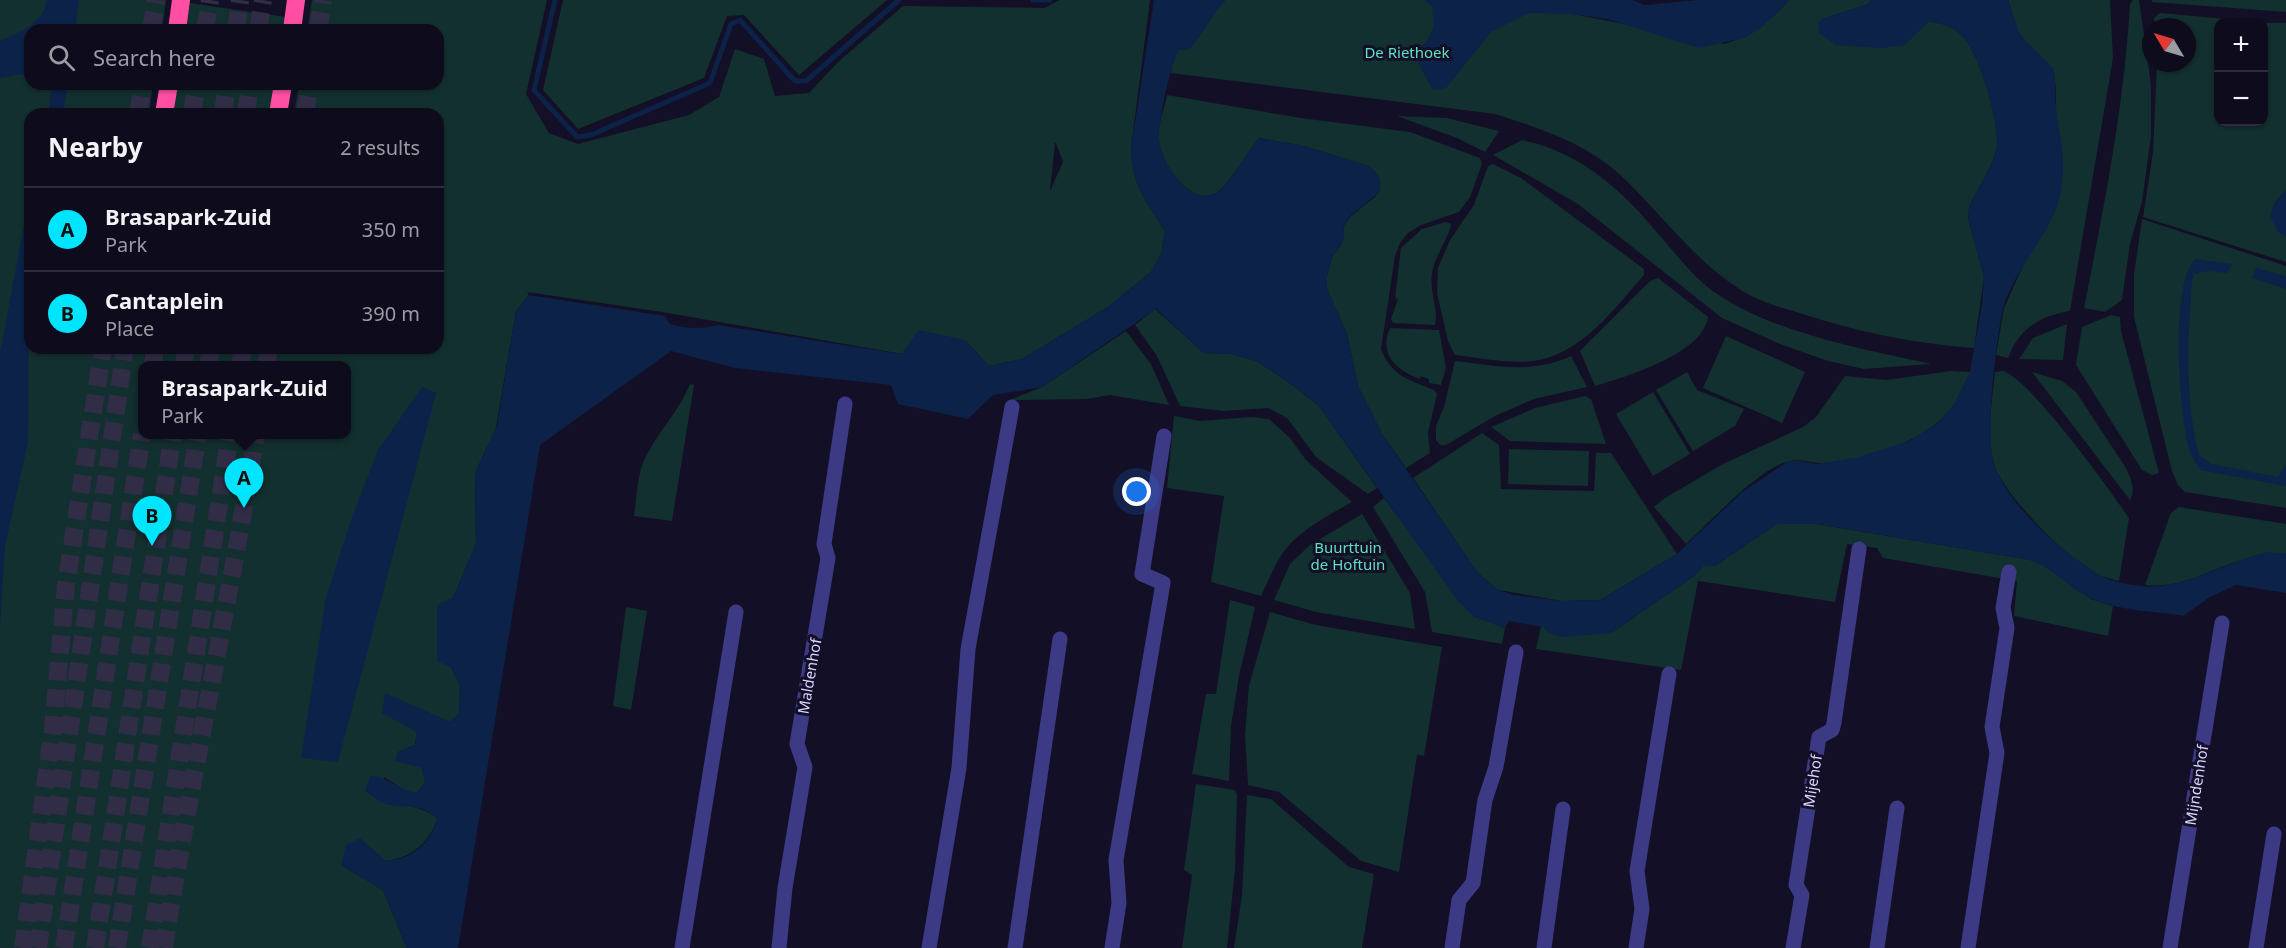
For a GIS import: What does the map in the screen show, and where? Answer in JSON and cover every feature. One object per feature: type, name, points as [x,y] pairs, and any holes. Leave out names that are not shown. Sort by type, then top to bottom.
[{"type":"highway","points":[[178,24],[181,0]]},
{"type":"highway","points":[[293,24],[296,0]]},
{"type":"highway","points":[[165,108],[168,90]]},
{"type":"highway","points":[[279,108],[282,90]]},
{"type":"street","name":"Maldenhof","points":[[779,948],[785,888],[805,767],[797,744],[828,558],[824,544],[845,404]]},
{"type":"street","points":[[929,948],[959,768],[968,649],[1012,407]]},
{"type":"street","points":[[1112,948],[1119,903],[1116,860],[1163,583],[1142,574],[1164,436]]},
{"type":"street","name":"Mijehof","points":[[1793,948],[1802,896],[1796,885],[1819,737],[1832,730],[1834,723],[1859,549]]},
{"type":"street","points":[[1968,948],[1997,753],[1992,727],[2007,628],[2002,608],[2009,572]]},
{"type":"street","points":[[682,948],[736,612]]},
{"type":"street","name":"Mijndenhof","points":[[2170,948],[2222,622]]},
{"type":"street","points":[[1015,948],[1060,639]]},
{"type":"street","points":[[1452,948],[1460,900],[1473,883],[1485,800],[1496,767],[1516,652]]},
{"type":"street","points":[[1636,948],[1642,909],[1637,871],[1670,674]]},
{"type":"street","points":[[1877,948],[1897,808]]},
{"type":"street","points":[[1544,948],[1563,809]]},
{"type":"street","points":[[2256,948],[2274,834]]},
{"type":"green space","points":[[0,0],[166,0],[163,24],[24,24],[24,90],[152,90],[150,108],[24,108],[24,354],[444,354],[444,108],[295,108],[298,90],[444,90],[444,24],[308,24],[312,0],[547,0],[526,94],[549,133],[578,144],[689,115],[719,97],[735,49],[764,59],[775,96],[809,93],[838,62],[903,6],[1045,8],[1059,0],[1150,0],[1131,148],[1137,184],[1165,231],[1161,254],[1151,272],[1108,307],[1022,359],[989,366],[965,340],[902,354],[662,312],[527,292],[529,295],[516,311],[496,428],[475,473],[476,544],[453,598],[451,667],[460,686],[459,714],[450,722],[385,694],[406,725],[417,732],[415,745],[398,752],[422,768],[425,783],[417,793],[406,791],[384,777],[385,804],[419,809],[438,818],[430,834],[411,853],[386,861],[341,865],[383,890],[407,948],[0,948]],"holes":[[[1055,143],[1063,162],[1050,191]]]},
{"type":"green space","points":[[563,0],[887,0],[799,75],[744,15],[727,16],[704,78],[578,129],[543,90]]},
{"type":"green space","name":"De Riethoek","points":[[1183,0],[1594,0],[1573,14],[1724,44],[1760,27],[1789,0],[1870,0],[1869,4],[1822,19],[1919,30],[1928,22],[1948,26],[1964,38],[1976,59],[1987,89],[1997,134],[1993,159],[1969,208],[1968,218],[1984,277],[1974,348],[1906,340],[1862,331],[1751,296],[1705,262],[1604,161],[1559,137],[1495,114],[1171,73]]},
{"type":"green space","points":[[2008,0],[2110,0],[2113,58],[2070,311],[2040,320],[2024,332],[2008,358],[1996,355],[2004,308],[2027,257],[2056,104],[2056,88],[2052,70],[2019,32]]},
{"type":"green space","points":[[2133,0],[2139,0],[2142,21],[2142,72],[2149,72],[2151,85],[2151,136],[2142,202],[2130,244],[2122,300],[2105,312],[2084,308],[2112,157],[2123,81],[2130,4]]},
{"type":"green space","points":[[2152,0],[2286,0],[2286,12],[2152,2]]},
{"type":"green space","points":[[190,3],[286,17],[285,24],[186,24]]},
{"type":"green space","points":[[2160,13],[2215,18],[2214,126],[2268,126],[2268,23],[2286,23],[2286,189],[2274,204],[2277,230],[2286,237],[2286,262],[2143,217],[2153,153],[2157,72],[2196,72],[2196,18],[2154,18]]},
{"type":"green space","points":[[176,90],[275,90],[272,108],[173,108]]},
{"type":"green space","points":[[1167,95],[1301,118],[1410,132],[1480,158],[1482,164],[1470,197],[1459,212],[1421,225],[1408,233],[1400,243],[1395,256],[1381,349],[1390,365],[1402,376],[1434,390],[1437,394],[1428,433],[1430,453],[1406,468],[1382,434],[1358,386],[1347,334],[1327,289],[1327,276],[1332,258],[1343,241],[1344,226],[1351,216],[1376,196],[1380,185],[1379,177],[1369,166],[1300,145],[1259,138],[1220,190],[1210,195],[1199,195],[1180,182],[1161,150],[1159,129]]},
{"type":"green space","points":[[1397,116],[1447,118],[1499,131],[1485,152],[1457,138]]},
{"type":"green space","points":[[1522,140],[1563,154],[1582,164],[1616,189],[1647,220],[1698,279],[1726,300],[1781,326],[1812,336],[1931,364],[1864,369],[1828,361],[1780,344],[1722,318],[1578,204],[1493,155]]},
{"type":"green space","points":[[1493,164],[1521,178],[1644,269],[1644,275],[1595,329],[1566,350],[1550,357],[1514,362],[1455,355],[1448,341],[1437,293],[1438,268],[1450,240],[1474,205],[1488,166]]},
{"type":"green space","points":[[2142,219],[2286,266],[2286,508],[2185,492],[2178,485],[2172,471],[2134,317],[2134,274]]},
{"type":"green space","points":[[1446,222],[1451,224],[1450,228],[1436,260],[1431,280],[1436,314],[1435,325],[1393,323],[1391,319],[1398,299],[1395,298],[1401,248],[1422,229]]},
{"type":"green space","points":[[1658,278],[1708,317],[1703,330],[1678,353],[1661,362],[1595,386],[1580,351],[1650,281]]},
{"type":"green space","points":[[1155,309],[1204,353],[1230,354],[1257,361],[1319,406],[1377,488],[1368,494],[1316,457],[1287,418],[1268,408],[1224,411],[1180,406],[1157,356],[1135,325]]},
{"type":"green space","points":[[2111,315],[2120,317],[2121,331],[2159,473],[2152,475],[2142,470],[2076,365],[2082,327]]},
{"type":"green space","points":[[2067,324],[2063,360],[2019,359],[2033,338]]},
{"type":"green space","points":[[1390,328],[1439,330],[1446,368],[1441,385],[1429,383],[1429,379],[1421,376],[1420,379],[1412,376],[1397,366],[1386,346]]},
{"type":"green space","points":[[1126,331],[1151,364],[1169,405],[1110,395],[1087,399],[1010,400],[1042,387]]},
{"type":"green space","points":[[1726,336],[1805,372],[1782,423],[1703,388]]},
{"type":"green space","points":[[1571,356],[1587,387],[1534,399],[1495,416],[1446,445],[1440,445],[1436,440],[1436,426],[1444,407],[1455,361],[1528,367],[1557,362]]},
{"type":"green space","points":[[1951,371],[1970,372],[1954,405],[1931,428],[1900,444],[1866,456],[1828,464],[1794,460],[1777,466],[1749,485],[1686,544],[1654,507],[1665,498],[1723,464],[1803,427],[1816,417],[1845,376],[1886,380]]},
{"type":"green space","points":[[2003,371],[2015,378],[2050,414],[2088,461],[2129,518],[2119,581],[2101,576],[2088,569],[2056,543],[2024,510],[2000,477],[1994,464],[1990,430],[1995,372]]},
{"type":"green space","points":[[1687,372],[1697,390],[1744,409],[1735,426],[1693,451],[1656,390]]},
{"type":"green space","points":[[2032,372],[2062,381],[2076,392],[2126,468],[2133,489],[2130,500]]},
{"type":"green space","points":[[690,384],[694,385],[672,521],[634,516],[643,463]]},
{"type":"green space","points":[[1653,392],[1690,454],[1653,476],[1616,414]]},
{"type":"green space","points":[[1585,396],[1591,399],[1606,444],[1510,441],[1491,427],[1535,408]]},
{"type":"green space","points":[[1174,416],[1200,421],[1252,417],[1269,419],[1290,438],[1306,460],[1352,502],[1312,526],[1291,543],[1278,561],[1261,596],[1211,582],[1224,496],[1167,488]]},
{"type":"green space","points":[[1482,433],[1499,445],[1501,489],[1594,491],[1596,453],[1611,453],[1677,554],[1600,600],[1562,601],[1498,590],[1477,572],[1413,478]]},
{"type":"green space","points":[[1509,449],[1589,451],[1588,486],[1508,484]]},
{"type":"green space","points":[[1384,498],[1473,616],[1505,628],[1502,644],[1432,632],[1425,592],[1373,507]]},
{"type":"green space","points":[[2179,507],[2286,524],[2286,554],[2250,557],[2181,582],[2145,585],[2171,513]]},
{"type":"green space","name":"Buurttuin de Hoftuin","points":[[1362,514],[1410,593],[1415,629],[1316,612],[1274,600],[1290,564],[1310,545]]},
{"type":"green space","points":[[1777,524],[1817,524],[2030,560],[2048,566],[2091,599],[2113,606],[2108,636],[2014,616],[2017,581],[1883,558],[1877,548],[1847,544],[1835,602],[1698,581],[1681,670],[1536,649],[1541,626],[1611,633],[1694,576],[1703,566],[1715,566]]},
{"type":"green space","points":[[1230,600],[1255,607],[1239,676],[1231,726],[1229,781],[1192,774],[1206,694],[1216,694]]},
{"type":"green space","points":[[626,607],[647,611],[631,710],[613,706]]},
{"type":"green space","points":[[1270,612],[1316,625],[1442,647],[1424,756],[1417,755],[1399,872],[1361,861],[1279,792],[1248,785],[1245,735],[1249,686]]},
{"type":"green space","points":[[1196,784],[1235,790],[1237,795],[1235,869],[1227,948],[1182,948],[1192,875],[1184,870]]},
{"type":"green space","points":[[1247,795],[1271,799],[1349,867],[1374,874],[1362,948],[1234,948],[1242,895]]},
{"type":"water","points":[[47,0],[79,0],[76,24],[32,24],[45,8]]},
{"type":"water","points":[[1154,0],[1226,0],[1190,49],[1179,50],[1168,81],[1159,140],[1161,150],[1172,172],[1189,190],[1199,195],[1210,195],[1220,190],[1259,138],[1300,145],[1369,166],[1379,177],[1380,192],[1351,215],[1344,226],[1343,241],[1332,258],[1327,276],[1327,289],[1347,334],[1358,386],[1382,434],[1477,572],[1498,590],[1514,595],[1562,601],[1600,600],[1677,554],[1742,492],[1788,461],[1816,464],[1855,458],[1909,441],[1937,424],[1954,404],[1970,372],[1982,304],[1984,277],[1968,218],[1969,208],[1990,168],[1997,144],[1995,120],[1982,73],[1964,38],[1943,24],[1928,22],[1905,45],[1883,48],[1836,45],[1819,33],[1818,24],[1822,19],[1869,4],[1870,0],[2008,0],[2020,35],[2054,69],[2063,179],[2051,221],[2015,279],[2003,309],[1994,366],[1991,413],[1992,453],[1995,467],[2013,498],[2025,513],[2053,541],[2104,577],[2145,586],[2174,584],[2268,552],[2286,554],[2286,593],[2236,585],[2210,597],[2183,616],[2137,610],[2093,599],[2030,560],[1817,524],[1777,524],[1715,566],[1703,566],[1694,576],[1611,633],[1561,637],[1549,633],[1543,627],[1509,621],[1505,628],[1473,616],[1458,601],[1319,406],[1257,361],[1230,354],[1204,353],[1156,309],[1042,387],[993,395],[968,419],[898,404],[891,385],[735,368],[671,351],[540,445],[458,948],[407,948],[383,890],[341,865],[346,845],[360,838],[386,861],[405,857],[425,843],[438,819],[419,808],[383,803],[365,791],[370,776],[416,793],[425,783],[422,768],[395,761],[398,752],[415,745],[417,732],[382,713],[385,693],[450,722],[459,713],[460,686],[451,667],[437,661],[437,605],[453,598],[476,544],[475,473],[497,426],[516,311],[529,295],[665,316],[670,324],[683,327],[700,328],[718,325],[901,354],[919,330],[965,340],[989,366],[1022,359],[1108,307],[1151,272],[1161,254],[1165,231],[1137,184],[1131,148]]},
{"type":"water","points":[[1425,0],[1632,0],[1645,5],[1697,0],[1789,0],[1761,28],[1744,38],[1699,48],[1607,19],[1572,14],[1529,13],[1491,32],[1446,88],[1433,90],[1411,50],[1426,43],[1434,26],[1432,7]]},
{"type":"water","points":[[23,30],[24,74],[0,78],[0,41]]},
{"type":"water","points":[[51,90],[67,90],[64,108],[49,108]]},
{"type":"water","points":[[2286,189],[2286,237],[2277,230],[2270,216],[2274,204]]},
{"type":"water","points":[[24,225],[24,354],[29,354],[28,442],[5,546],[0,627],[0,353]]},
{"type":"water","points":[[2195,259],[2232,264],[2227,273],[2208,271],[2194,274],[2192,283],[2188,370],[2191,412],[2199,455],[2212,464],[2278,477],[2286,464],[2286,486],[2200,470],[2190,452],[2182,404],[2179,321],[2187,274]]},
{"type":"water","points":[[2256,268],[2286,276],[2286,289],[2252,278]]},
{"type":"water","points":[[422,387],[436,393],[338,762],[301,758],[326,597],[352,517],[378,450]]},
{"type":"waterway","points":[[555,0],[534,90],[577,137],[591,135],[710,83],[731,24],[740,20],[795,81],[806,81],[899,0]]},
{"type":"waterway","points":[[1033,0],[1050,0]]},
{"type":"tunnel","points":[[152,24],[156,0]]},
{"type":"tunnel","points":[[206,24],[210,0]]},
{"type":"tunnel","points":[[237,24],[240,0]]},
{"type":"tunnel","points":[[259,24],[263,0]]},
{"type":"tunnel","points":[[319,24],[323,0]]},
{"type":"tunnel","points":[[139,108],[142,90]]},
{"type":"tunnel","points":[[193,108],[196,90]]},
{"type":"tunnel","points":[[224,108],[226,90]]},
{"type":"tunnel","points":[[247,108],[249,90]]},
{"type":"tunnel","points":[[306,108],[309,90]]},
{"type":"tunnel","points":[[23,948],[53,728],[66,585],[102,354]]},
{"type":"tunnel","points":[[38,948],[124,354]]},
{"type":"tunnel","points":[[154,354],[154,361]]},
{"type":"tunnel","points":[[185,354],[185,361]]},
{"type":"tunnel","points":[[209,361],[210,354]]},
{"type":"tunnel","points":[[241,361],[242,354]]},
{"type":"tunnel","points":[[267,361],[268,354]]},
{"type":"tunnel","points":[[64,948],[141,439]]},
{"type":"tunnel","points":[[95,948],[172,439]]},
{"type":"tunnel","points":[[117,948],[197,439]]},
{"type":"tunnel","points":[[150,948],[229,439]]},
{"type":"tunnel","points":[[164,948],[255,439]]},
{"type":"place","name":"Brasapark-Zuid","points":[[244,508]]},
{"type":"place","name":"Cantaplein","points":[[152,546]]}]
